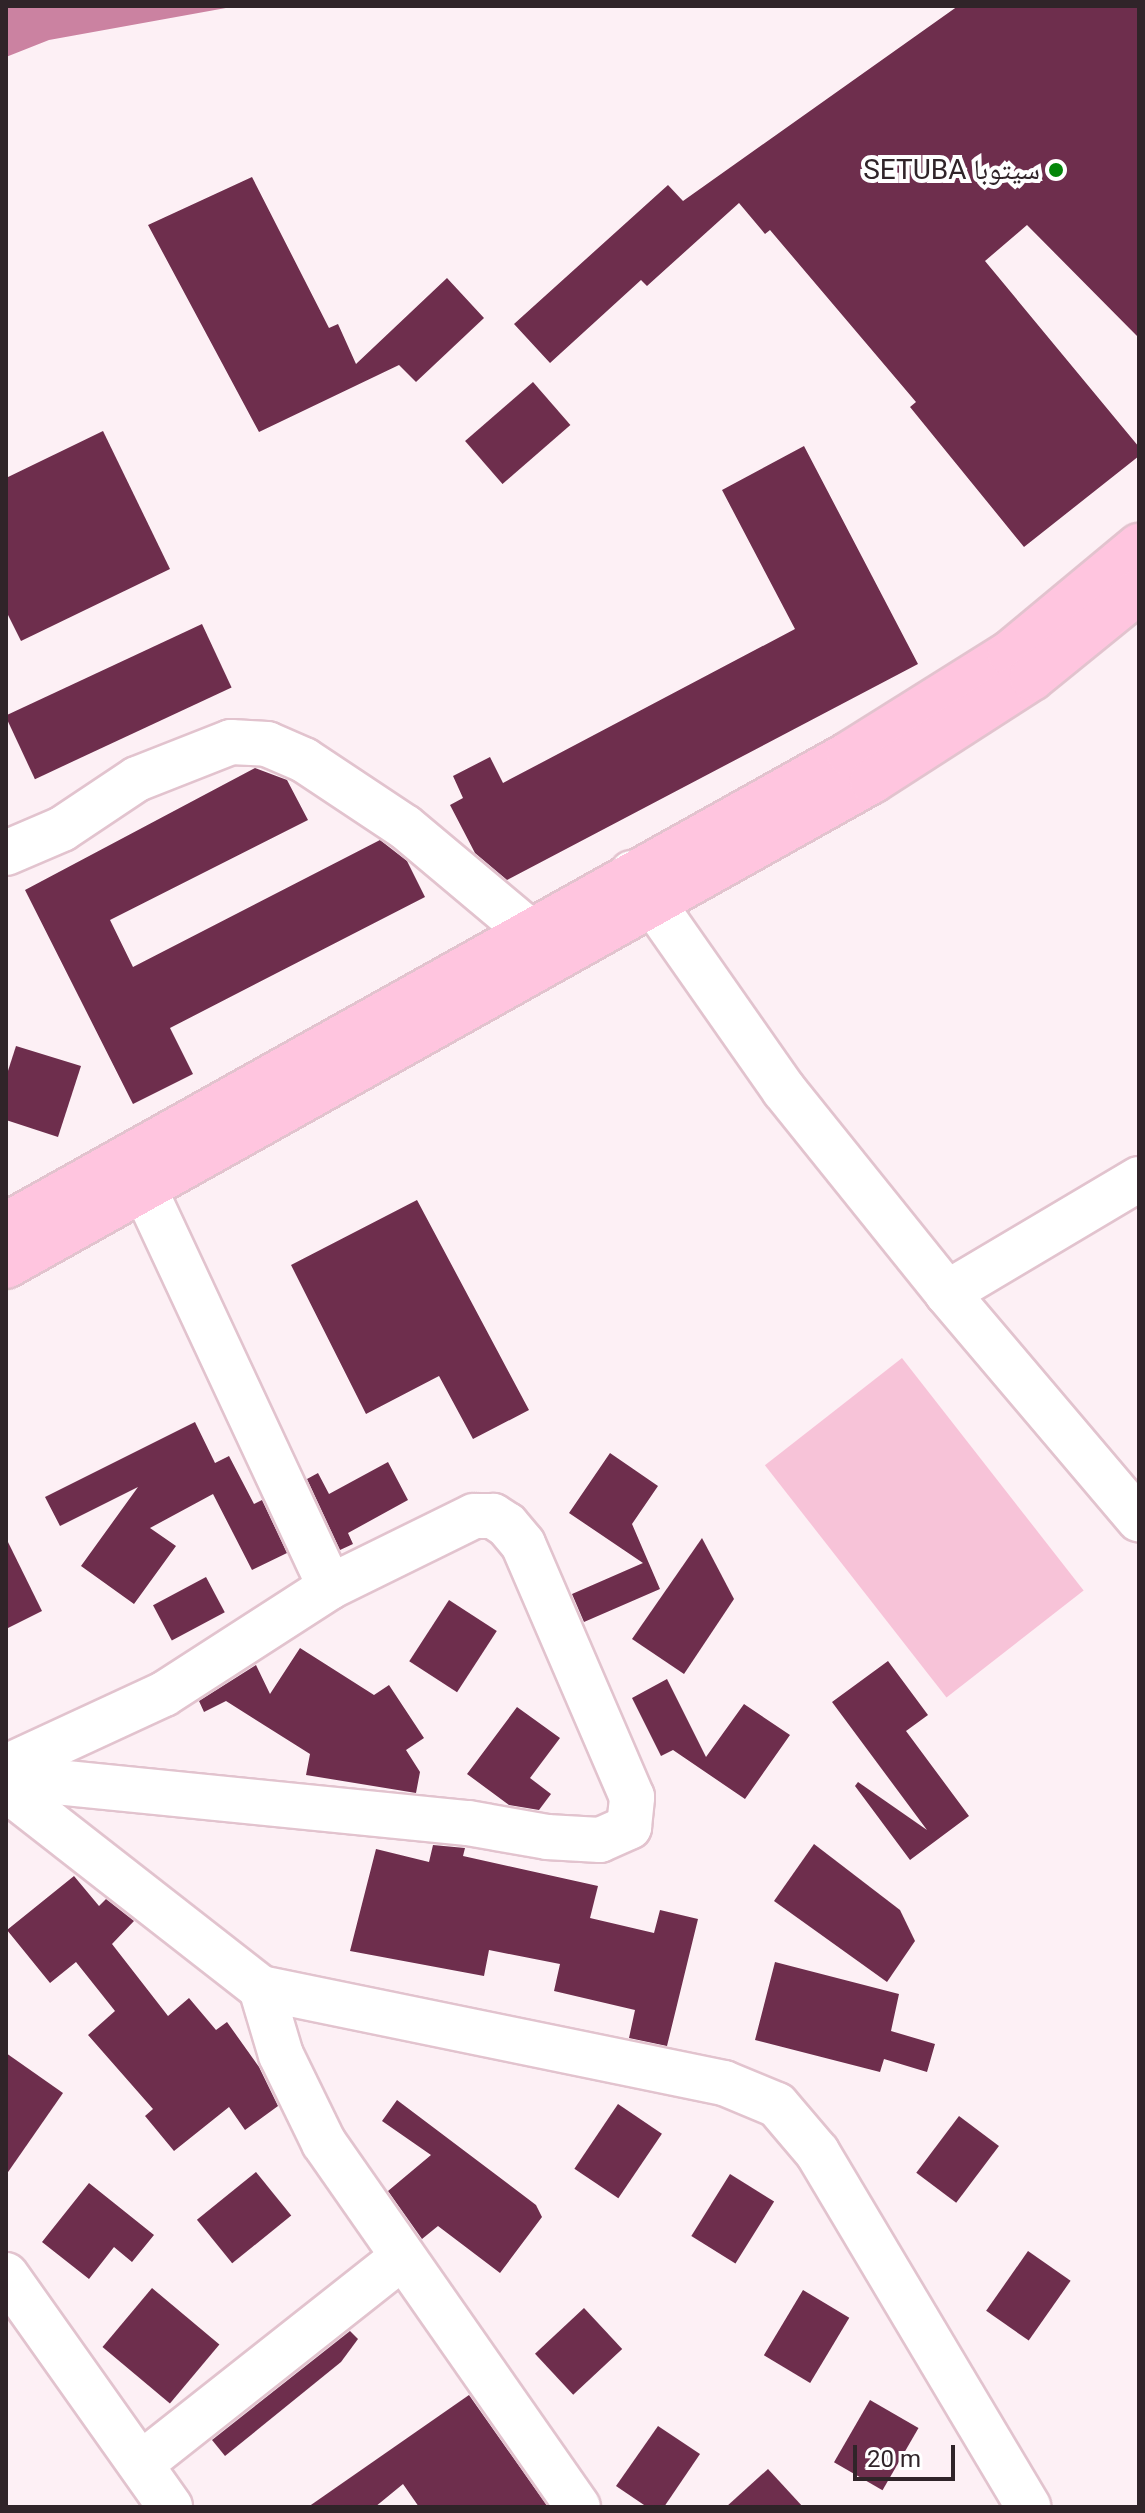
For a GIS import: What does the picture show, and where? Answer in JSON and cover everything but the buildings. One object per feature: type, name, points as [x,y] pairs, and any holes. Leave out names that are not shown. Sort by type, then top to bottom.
[{"type":"main road","points":[[640,888],[1010,653],[1139,546]]},
{"type":"main road","points":[[6,1266],[94,1196],[538,945],[640,888],[963,725],[1032,678],[1139,591]]},
{"type":"main road","points":[[6,1225],[94,1196],[145,1190],[538,945]]},
{"type":"street","points":[[6,853],[62,829],[137,779],[231,742],[267,744],[304,760],[405,827],[538,945]]},
{"type":"street","points":[[640,888],[784,1090],[947,1293],[1139,1519]]},
{"type":"street","points":[[947,1293],[1139,1179]]},
{"type":"street","points":[[145,1190],[330,1587]]},
{"type":"street","points":[[6,1767],[164,1694],[330,1587],[474,1516],[493,1516],[507,1525],[523,1544],[632,1797],[629,1827],[600,1840],[547,1837],[468,1823],[6,1777]]},
{"type":"street","points":[[6,1789],[261,1988],[724,2083],[777,2105],[817,2152],[1029,2507]]},
{"type":"street","points":[[261,1988],[281,2055],[324,2143],[578,2507]]},
{"type":"street","points":[[142,2463],[402,2258]]},
{"type":"street","points":[[6,2275],[142,2463],[170,2507]]},
{"type":"shaded area","points":[[6,6],[237,6],[49,40],[6,57]]},
{"type":"shaded area","points":[[902,1358],[1084,1590],[947,1698],[765,1465]]},
{"type":"place","name":"SETUBA سيتوبا","points":[[1056,170]]}]
